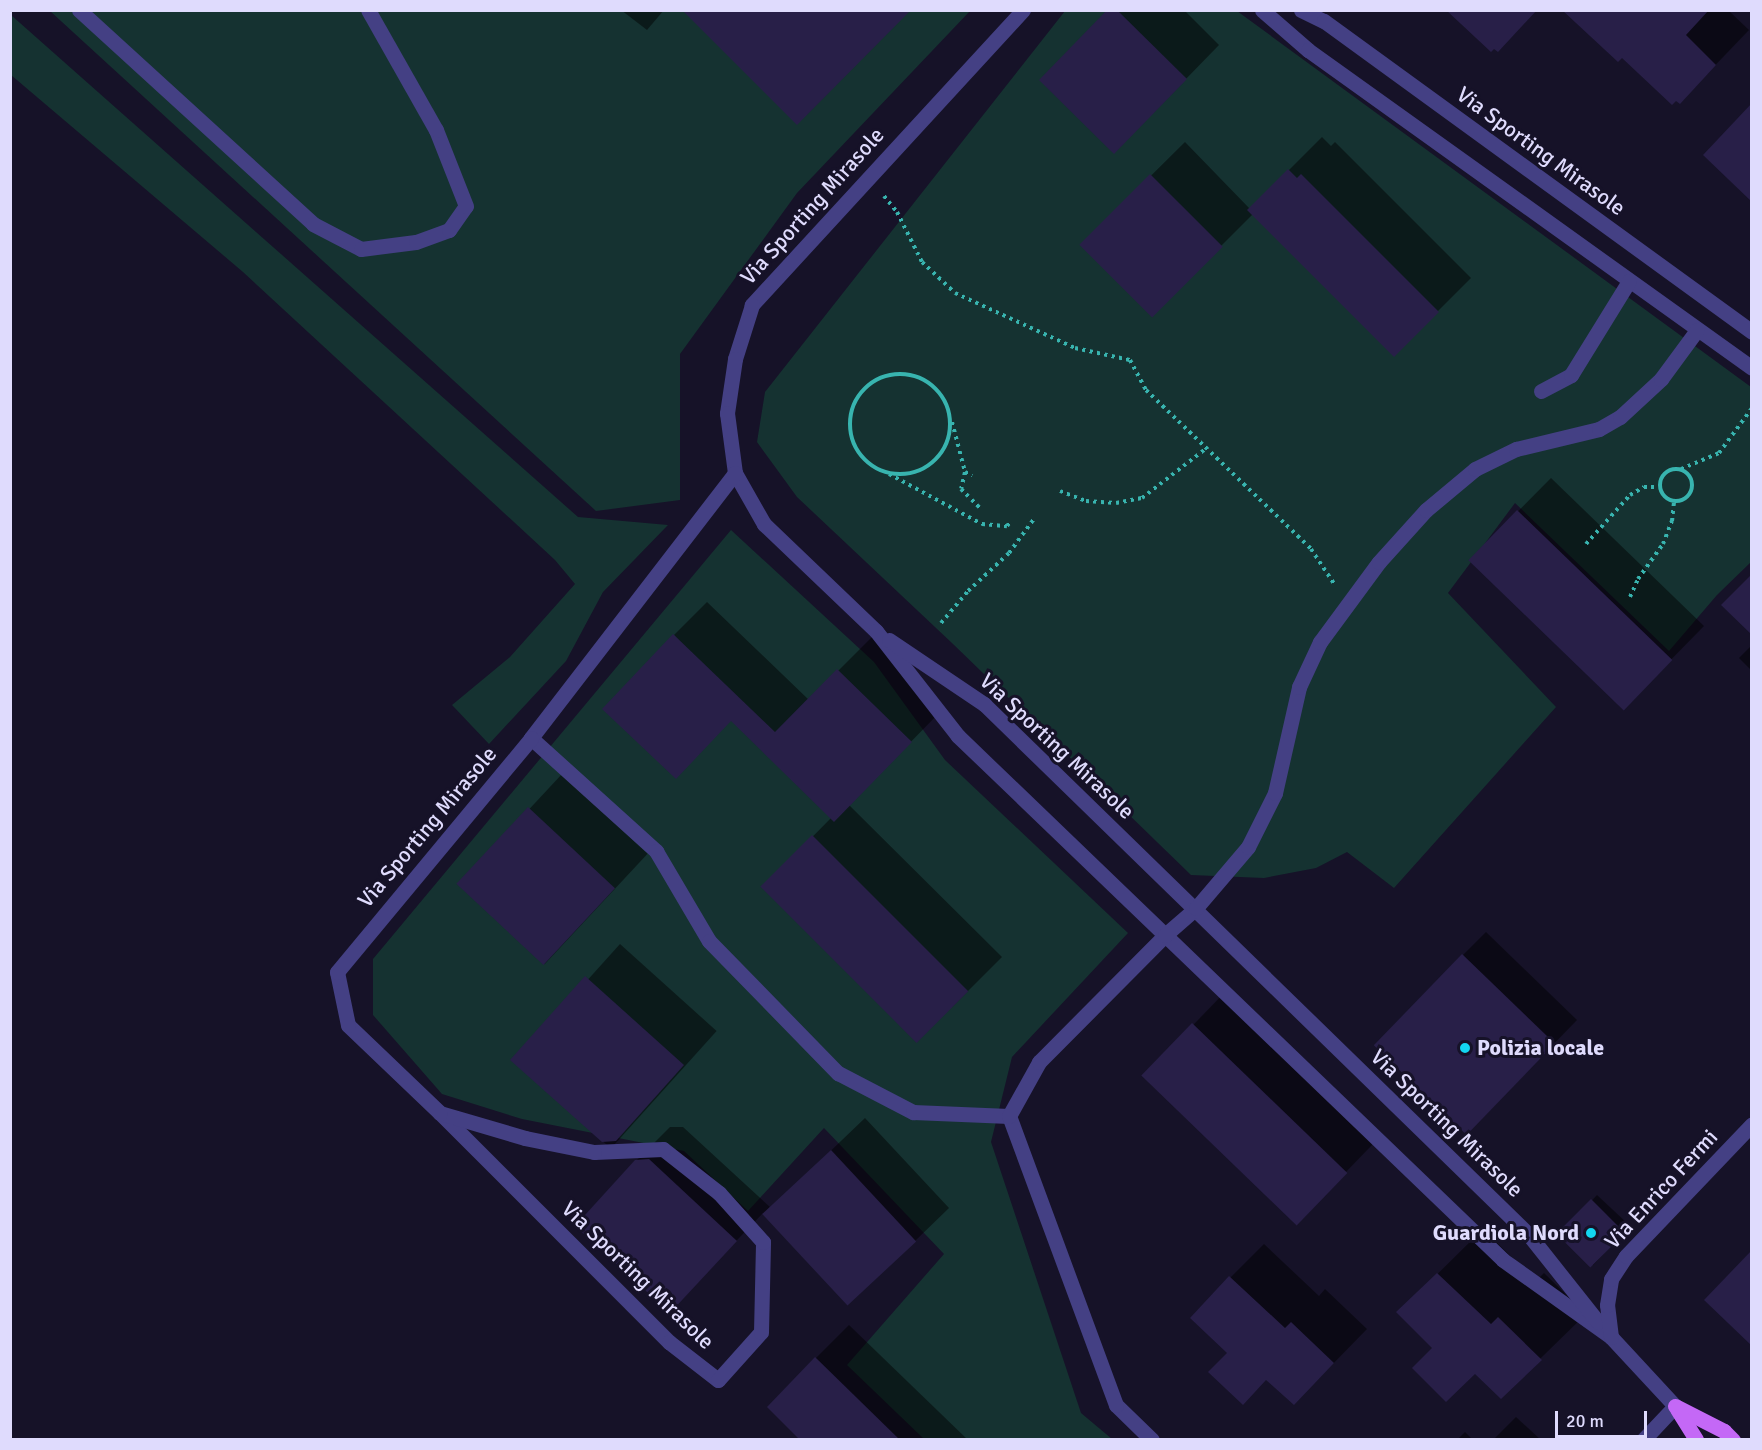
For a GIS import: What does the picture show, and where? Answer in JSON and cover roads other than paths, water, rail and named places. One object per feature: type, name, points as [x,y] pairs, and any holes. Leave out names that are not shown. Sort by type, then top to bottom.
[{"type":"main road","points":[[1675,1406],[1696,1440]]},
{"type":"main road","points":[[1675,1406],[1724,1431],[1733,1440]]},
{"type":"street","points":[[79,10],[313,224],[361,249],[416,242],[449,230],[466,206],[436,130],[369,10]]},
{"type":"street","name":"Via Sporting Mirasole","points":[[1023,10],[752,305],[735,359],[727,413],[735,473],[764,524],[876,631],[958,736],[1503,1260],[1611,1337]]},
{"type":"street","points":[[1262,10],[1308,50],[1752,368]]},
{"type":"street","name":"Via Sporting Mirasole","points":[[1301,10],[1324,21],[1752,332]]},
{"type":"street","points":[[1541,391],[1571,375],[1629,281]]},
{"type":"street","points":[[1152,1440],[1116,1405],[1009,1116],[1039,1062],[1165,935],[1196,908],[1248,847],[1275,793],[1299,687],[1320,642],[1379,562],[1426,510],[1475,469],[1516,449],[1599,429],[1620,417],[1661,379],[1697,330]]},
{"type":"street","name":"Via Sporting Mirasole","points":[[440,1113],[525,1138],[594,1152],[663,1149],[719,1193],[763,1242],[761,1332],[718,1380],[669,1342],[440,1113],[348,1025],[337,972],[531,738],[735,473]]},
{"type":"street","name":"Via Sporting Mirasole","points":[[876,631],[984,704],[1196,908],[1529,1235],[1611,1337]]},
{"type":"street","points":[[531,738],[656,851],[708,941],[838,1073],[913,1112],[1009,1116]]},
{"type":"street","name":"Via Enrico Fermi","points":[[1611,1337],[1607,1305],[1611,1279],[1626,1256],[1752,1124]]},
{"type":"street","points":[[1611,1337],[1675,1406],[1643,1440]]},
{"type":"place","name":"Polizia locale","points":[[1465,1048]]},
{"type":"place","name":"Guardiola Nord","points":[[1591,1233]]}]
